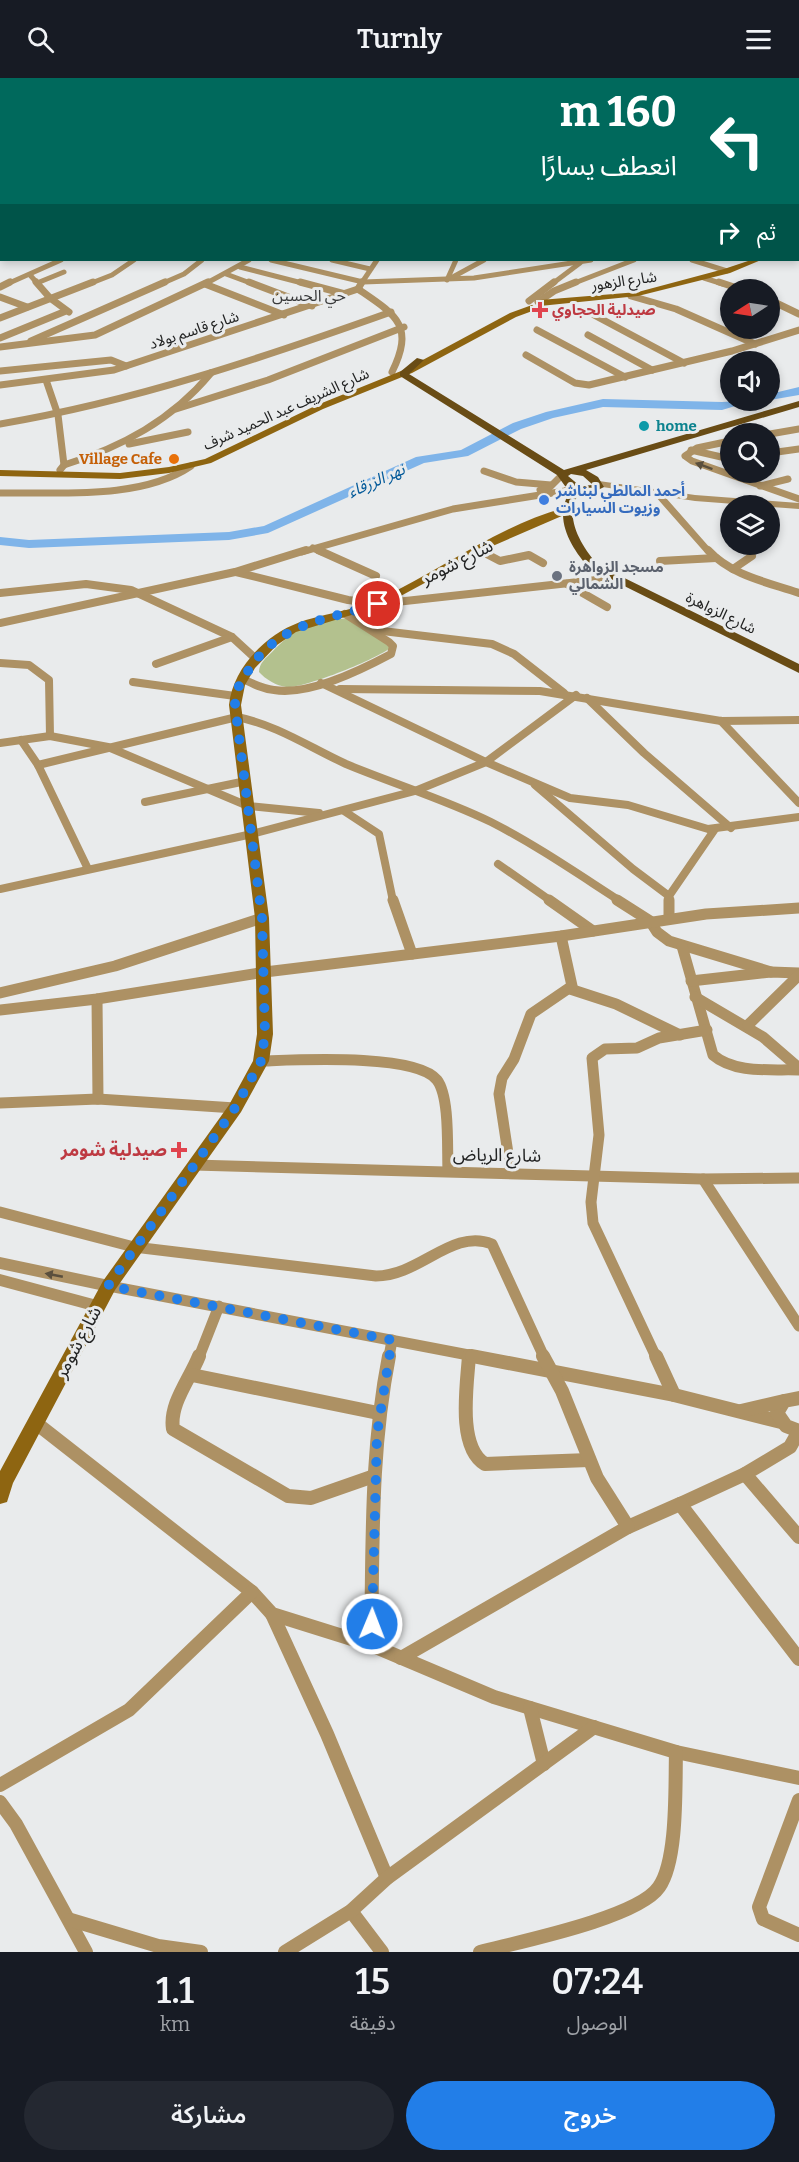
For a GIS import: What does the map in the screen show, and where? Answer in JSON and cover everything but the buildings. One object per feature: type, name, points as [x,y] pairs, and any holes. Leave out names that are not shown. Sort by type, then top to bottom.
[{"type":"main road","name":"شارع الزهور","points":[[533,304],[631,296],[704,278],[754,261]]},
{"type":"main road","points":[[533,304],[420,360],[402,372],[571,470],[596,487]]},
{"type":"main road","name":"شارع الشريف عبد الحميد شرف","points":[[0,471],[61,469],[136,471],[194,462],[233,447],[335,398],[402,372],[533,304]]},
{"type":"main road","name":"شارع الشريف عبد الحميد شرف","points":[[0,471],[96,477],[147,474],[191,466],[228,454],[335,398]]},
{"type":"main road","points":[[571,470],[799,404]]},
{"type":"main road","points":[[571,470],[710,440],[799,410]]},
{"type":"main road","points":[[568,508],[575,487],[571,470]]},
{"type":"main road","points":[[575,487],[596,487]]},
{"type":"main road","points":[[568,508],[596,487]]},
{"type":"main road","name":"شارع شومر","points":[[1,1488],[108,1286],[235,1108],[261,1061],[265,1034],[262,918],[235,696],[243,678],[256,659],[274,641],[293,629],[378,604],[478,550],[538,520],[568,508]]},
{"type":"main road","name":"شارع الزواهرة","points":[[568,508],[572,535],[581,552],[594,567],[799,669]]},
{"type":"street","points":[[0,287],[59,261]]},
{"type":"street","points":[[0,318],[112,275],[133,261]]},
{"type":"street","points":[[22,345],[184,274],[201,261]]},
{"type":"street","points":[[0,347],[95,335],[226,274],[248,261]]},
{"type":"street","points":[[275,261],[363,282],[510,274],[582,261]]},
{"type":"street","points":[[336,261],[370,269]]},
{"type":"street","points":[[376,261],[358,289],[391,312],[404,327],[402,372]]},
{"type":"street","points":[[447,279],[456,261]]},
{"type":"street","points":[[447,279],[482,261]]},
{"type":"street","points":[[533,304],[586,261]]},
{"type":"street","points":[[533,304],[554,291],[631,261]]},
{"type":"street","points":[[696,261],[727,271]]},
{"type":"street","points":[[240,267],[345,294]]},
{"type":"street","points":[[37,283],[64,272]]},
{"type":"street","points":[[226,274],[312,306]]},
{"type":"street","points":[[30,275],[50,298],[80,319]]},
{"type":"street","points":[[704,278],[720,283]]},
{"type":"street","points":[[0,279],[11,282]]},
{"type":"street","points":[[205,284],[284,315]]},
{"type":"street","name":"شارع قاسم بولاد","points":[[0,385],[46,380],[126,366],[358,289]]},
{"type":"street","points":[[631,296],[676,309],[754,344]]},
{"type":"street","points":[[0,297],[27,307]]},
{"type":"street","points":[[780,305],[799,314]]},
{"type":"street","points":[[0,338],[66,310]]},
{"type":"street","points":[[0,424],[58,415],[212,373],[391,312]]},
{"type":"street","points":[[594,315],[684,363]]},
{"type":"street","points":[[176,410],[268,380],[404,327]]},
{"type":"street","points":[[537,330],[625,376]]},
{"type":"street","points":[[526,355],[580,384],[594,384],[684,363],[799,330]]},
{"type":"street","points":[[588,335],[652,370]]},
{"type":"street","points":[[0,371],[111,360],[126,366]]},
{"type":"street","points":[[123,445],[176,410],[212,373]]},
{"type":"street","points":[[46,380],[58,415],[61,469],[123,445],[188,432]]},
{"type":"street","points":[[780,432],[799,429]]},
{"type":"street","points":[[720,440],[710,440],[691,450],[685,456],[689,460],[799,499]]},
{"type":"street","points":[[780,452],[799,449]]},
{"type":"street","points":[[691,450],[720,457]]},
{"type":"street","points":[[0,493],[126,487],[172,479],[191,466]]},
{"type":"street","points":[[0,623],[235,572],[451,506],[536,491],[551,485],[571,470]]},
{"type":"street","points":[[484,471],[516,482],[551,485]]},
{"type":"street","points":[[759,486],[788,479]]},
{"type":"street","points":[[403,521],[481,502],[565,491],[575,487]]},
{"type":"street","points":[[596,487],[799,506]]},
{"type":"street","points":[[657,493],[678,511],[697,539],[716,558],[733,569],[799,593]]},
{"type":"street","points":[[313,548],[376,576]]},
{"type":"street","points":[[478,550],[500,561],[530,555],[543,563]]},
{"type":"street","points":[[733,569],[751,555]]},
{"type":"street","points":[[660,561],[716,558]]},
{"type":"street","points":[[582,581],[594,567]]},
{"type":"street","points":[[235,572],[341,599],[378,604],[615,578]]},
{"type":"street","points":[[0,593],[86,584],[113,586],[141,593],[232,638],[256,659]]},
{"type":"street","points":[[566,584],[607,607]]},
{"type":"street","points":[[243,678],[279,691],[294,691],[321,683],[391,654],[392,644],[345,614]]},
{"type":"street","points":[[371,629],[492,644],[514,654],[564,693]]},
{"type":"street","points":[[156,664],[232,638]]},
{"type":"street","points":[[0,663],[29,665],[49,680],[50,736]]},
{"type":"street","points":[[133,682],[235,696]]},
{"type":"street","points":[[321,683],[486,762],[570,798],[628,805],[691,826],[715,830],[799,817]]},
{"type":"street","points":[[337,689],[564,693],[721,721],[799,720]]},
{"type":"street","points":[[0,889],[252,834],[415,791],[486,762],[576,695]]},
{"type":"street","points":[[586,698],[644,753],[731,828]]},
{"type":"street","points":[[38,765],[237,717],[263,722],[343,763],[446,801],[512,834],[650,921],[657,932],[682,946],[771,972]]},
{"type":"street","points":[[721,721],[799,803]]},
{"type":"street","points":[[0,743],[50,736],[108,747],[248,806],[328,814]]},
{"type":"street","points":[[21,740],[38,765],[88,869]]},
{"type":"street","points":[[531,780],[633,869],[669,896]]},
{"type":"street","points":[[145,802],[246,781]]},
{"type":"street","points":[[344,811],[379,834],[390,892],[412,954]]},
{"type":"street","points":[[669,919],[669,896],[715,830]]},
{"type":"street","points":[[498,864],[593,931]]},
{"type":"street","points":[[0,1010],[97,999],[265,972],[561,936],[650,921],[799,908]]},
{"type":"street","points":[[0,993],[115,966],[262,918]]},
{"type":"street","points":[[511,1173],[499,1094],[502,1078],[514,1059],[531,1014],[544,1003],[570,989],[573,983],[561,936]]},
{"type":"street","points":[[682,946],[695,997],[707,1030],[712,1055],[720,1063],[799,1069]]},
{"type":"street","points":[[691,981],[771,972],[799,974]]},
{"type":"street","points":[[748,1025],[799,974]]},
{"type":"street","points":[[570,989],[616,1004],[680,1035]]},
{"type":"street","points":[[695,997],[748,1025],[783,1051],[799,1069]]},
{"type":"street","points":[[97,999],[98,1099]]},
{"type":"street","points":[[674,1395],[593,1222],[589,1202],[591,1185],[597,1175],[599,1107],[592,1058],[605,1050],[637,1048],[659,1038],[707,1030]]},
{"type":"street","points":[[261,1061],[385,1062],[424,1069],[432,1073],[442,1092],[448,1172]]},
{"type":"street","points":[[0,1103],[98,1099],[235,1108]]},
{"type":"street","name":"شارع الرياض","points":[[194,1165],[703,1179],[799,1178]]},
{"type":"street","points":[[703,1179],[799,1326]]},
{"type":"street","points":[[0,1212],[134,1247],[388,1277],[403,1273],[468,1240],[487,1241],[498,1256],[550,1371],[562,1391],[589,1460],[606,1493],[628,1527]]},
{"type":"street","points":[[0,1263],[108,1286],[674,1395],[741,1411],[757,1418],[782,1422],[799,1431],[790,1447],[745,1474],[628,1527],[400,1658]]},
{"type":"street","points":[[0,1280],[97,1306]]},
{"type":"street","points":[[219,1306],[192,1375],[174,1407],[171,1424],[174,1429],[280,1493],[311,1498],[374,1476]]},
{"type":"street","points":[[371,1645],[374,1476],[378,1413],[392,1340]]},
{"type":"street","points":[[469,1356],[467,1416],[471,1449],[475,1459],[485,1464],[589,1460]]},
{"type":"street","points":[[192,1375],[378,1413]]},
{"type":"street","points":[[741,1411],[794,1398]]},
{"type":"street","points":[[782,1422],[777,1413],[794,1398]]},
{"type":"street","points":[[36,1423],[252,1592],[272,1614],[327,1734],[387,1878]]},
{"type":"street","points":[[745,1474],[799,1537]]},
{"type":"street","points":[[680,1504],[799,1659]]},
{"type":"street","points":[[0,1785],[129,1710],[252,1592]]},
{"type":"street","points":[[272,1614],[371,1645],[494,1696],[530,1708],[676,1752],[799,1778]]},
{"type":"street","points":[[530,1708],[544,1764]]},
{"type":"street","points":[[285,1952],[351,1911],[387,1878],[594,1727]]},
{"type":"street","points":[[480,1952],[608,1917],[632,1907],[659,1889],[670,1857],[676,1752]]},
{"type":"street","points":[[799,1800],[759,1907],[763,1919],[799,1935]]},
{"type":"street","points":[[0,1802],[16,1824],[71,1920],[86,1952]]},
{"type":"street","points":[[351,1911],[382,1952]]},
{"type":"street","points":[[71,1920],[158,1946],[201,1952]]},
{"type":"green space","points":[[349,618],[373,630],[390,648],[340,672],[295,686],[279,685],[268,680],[259,672],[265,659],[298,630],[315,623]]},
{"type":"waterway","name":"نهر الزرقاء","points":[[780,395],[799,391]]},
{"type":"waterway","name":"نهر الزرقاء","points":[[0,541],[29,544],[229,536],[268,529],[421,460],[464,453],[517,426],[550,415],[603,403],[720,406]]},
{"type":"place","name":"صيدلية الحجاوي","points":[[540,310]]},
{"type":"place","name":"home","points":[[644,426]]},
{"type":"place","name":"Village Cafe","points":[[174,459]]},
{"type":"place","name":"أحمد المالطي لبناشر وزيوت السيارات","points":[[544,500]]},
{"type":"place","name":"مسجد الزواهرة الشمالي","points":[[557,576]]},
{"type":"place","name":"صيدلية شومر","points":[[179,1150]]},
{"type":"district","name":"حي الحسين","points":[[309,295]]},
{"type":"route","points":[[372,1624],[374,1476],[378,1413],[392,1340],[108,1286],[235,1108],[261,1061],[265,1034],[262,918],[235,705],[237,689],[249,668],[268,646],[286,632],[302,625],[378,604]]}]
